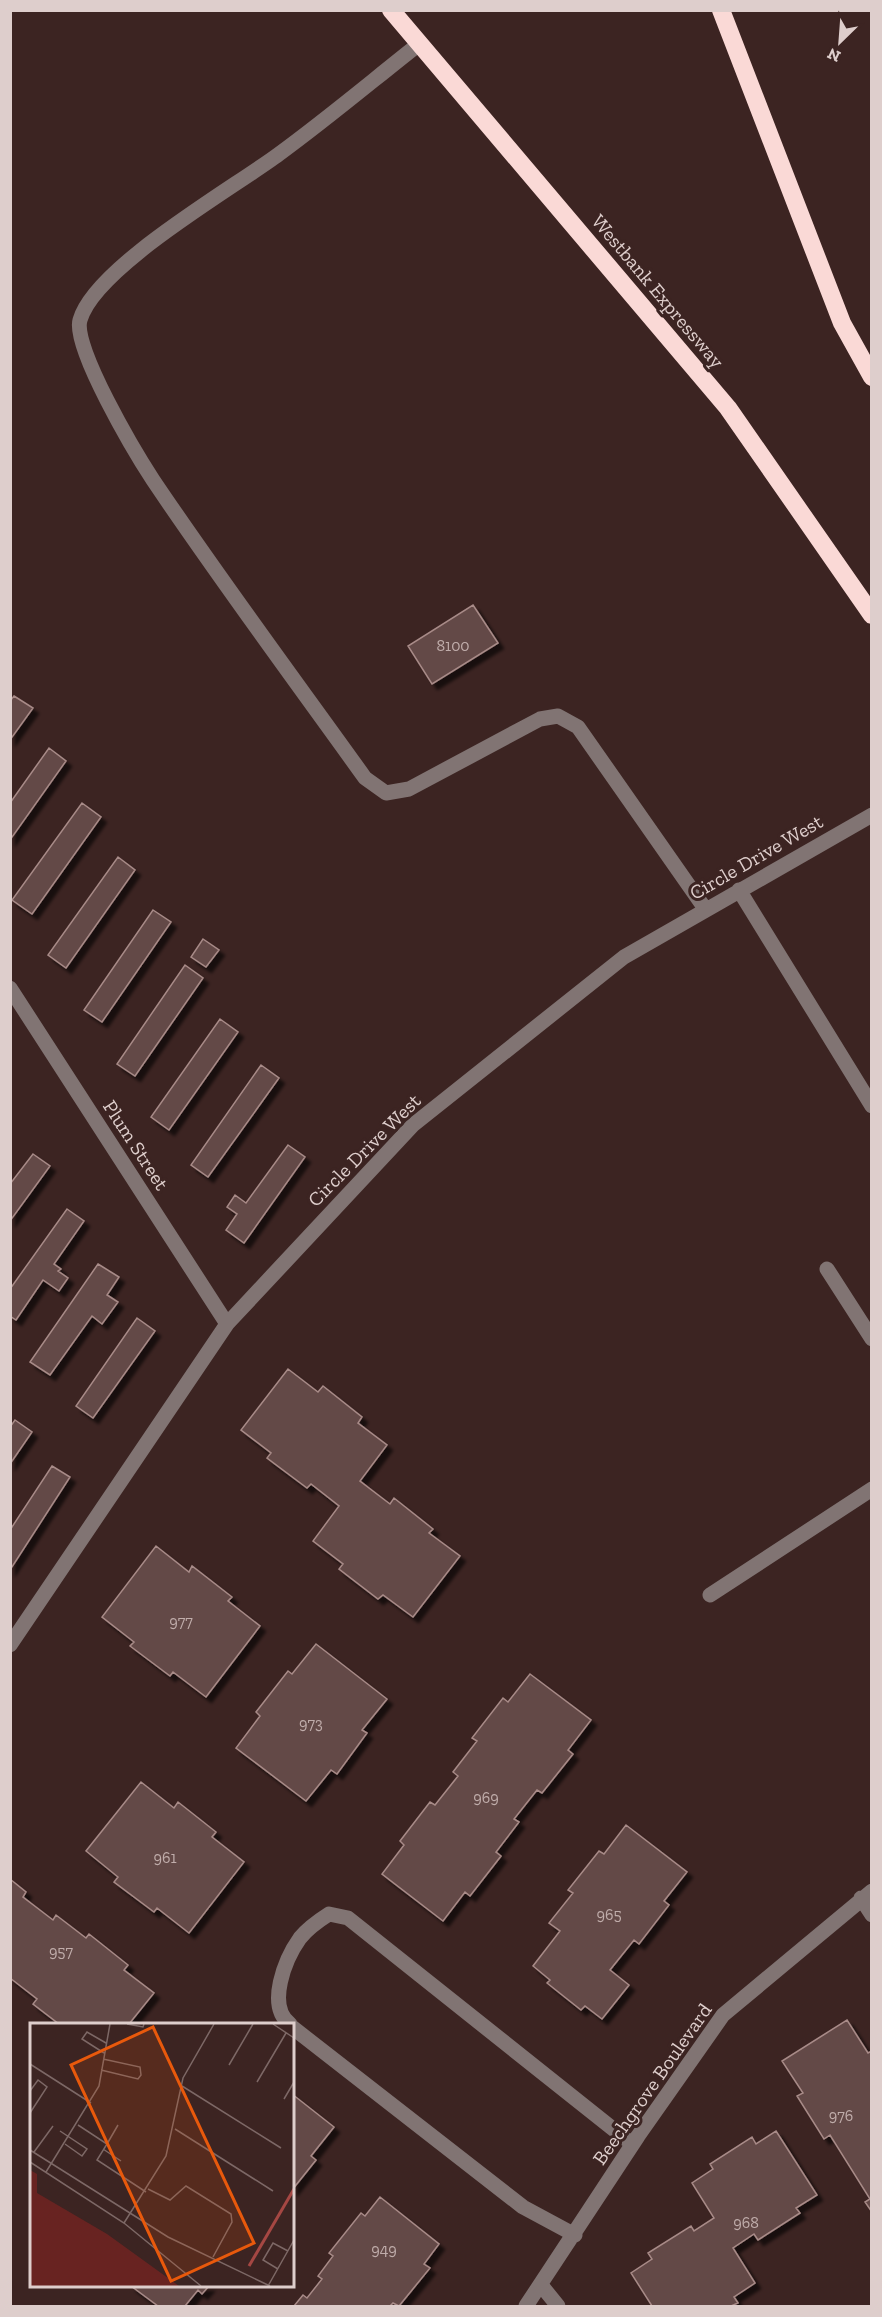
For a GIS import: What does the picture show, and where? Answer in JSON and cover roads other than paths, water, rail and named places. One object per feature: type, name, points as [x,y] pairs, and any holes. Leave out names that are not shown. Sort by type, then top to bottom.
[{"type":"highway","name":"Westbank Expressway","points":[[390,10],[728,408],[872,615]]},
{"type":"highway","points":[[721,10],[842,323],[872,377]]},
{"type":"street","points":[[419,44],[279,155],[147,246],[108,278],[90,299],[79,322],[84,347],[97,381],[152,478],[365,778],[386,793],[409,789],[540,719],[558,716],[578,726],[706,910]]},
{"type":"street","name":"Circle Drive West","points":[[10,1645],[227,1324],[413,1125],[624,957],[872,815]]},
{"type":"street","points":[[739,890],[872,1106]]},
{"type":"street","name":"Plum Street","points":[[10,988],[227,1324]]},
{"type":"street","points":[[827,1269],[872,1339]]},
{"type":"street","points":[[710,1595],[872,1489]]},
{"type":"street","points":[[866,1894],[872,1915]]},
{"type":"street","name":"Beechgrove Boulevard","points":[[526,2307],[575,2235],[632,2144],[723,2015],[866,1894]]},
{"type":"street","points":[[287,2023],[282,2019],[278,2000],[280,1981],[299,1939],[313,1924],[329,1914],[348,1918],[632,2144]]},
{"type":"street","points":[[294,2028],[523,2207],[575,2235]]},
{"type":"street","points":[[541,2285],[558,2307]]}]
